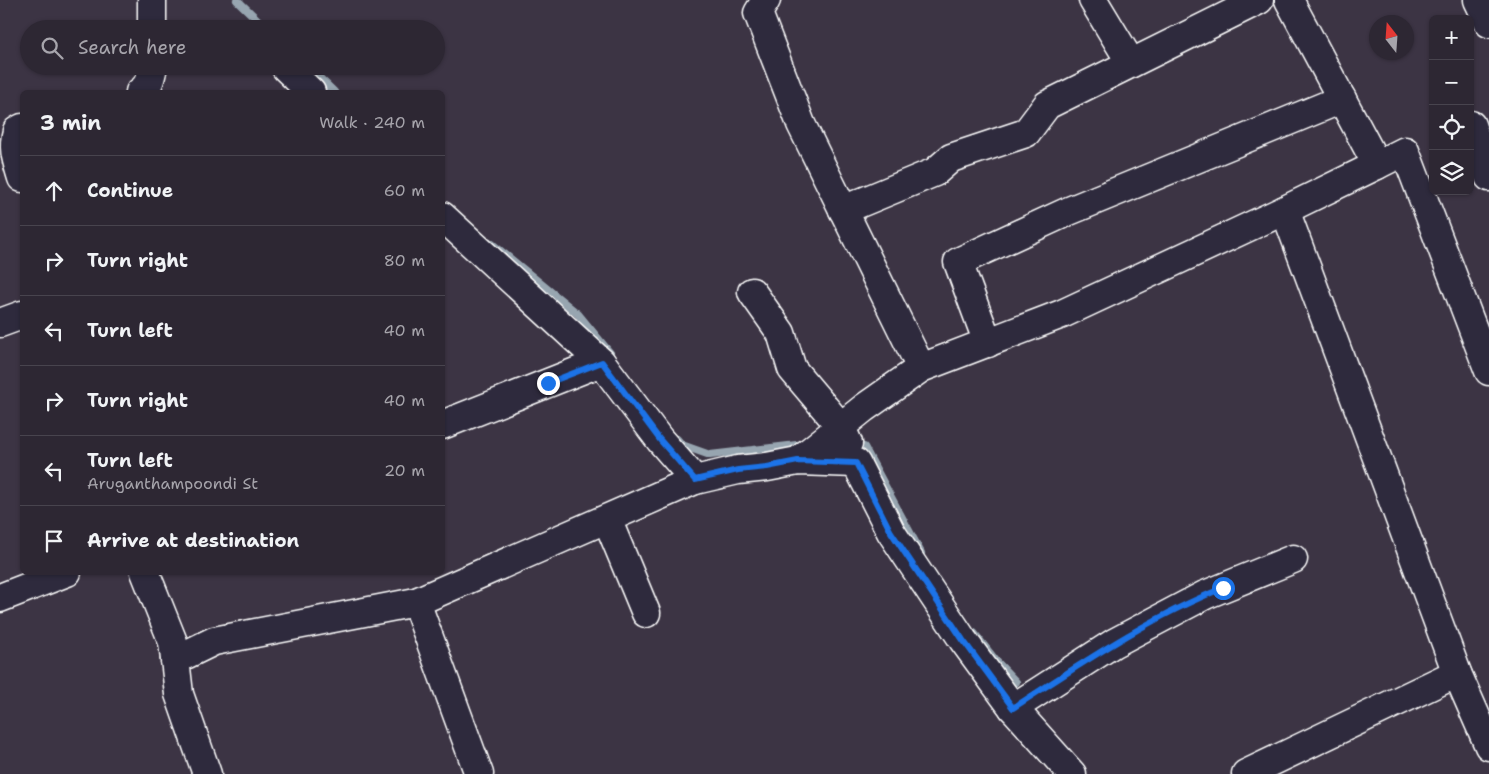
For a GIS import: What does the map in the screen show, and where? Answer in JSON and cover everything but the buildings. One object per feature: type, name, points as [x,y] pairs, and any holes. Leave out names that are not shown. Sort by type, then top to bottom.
[{"type":"street","points":[[152,0],[152,20]]},
{"type":"street","points":[[766,0],[758,13],[801,124],[921,368]]},
{"type":"street","points":[[1093,0],[1130,64]]},
{"type":"street","points":[[843,210],[935,172],[952,158],[1026,133],[1047,105],[1259,0]]},
{"type":"street","points":[[1289,0],[1377,165]]},
{"type":"street","points":[[1478,0],[1489,23]]},
{"type":"street","points":[[143,90],[152,75]]},
{"type":"street","points":[[294,75],[310,90]]},
{"type":"street","points":[[988,343],[958,262],[1068,211],[1342,99]]},
{"type":"street","points":[[20,129],[17,131],[14,151],[20,171]]},
{"type":"street","points":[[1474,134],[1489,177]]},
{"type":"street","points":[[798,461],[864,408],[921,368],[1062,314],[1285,210],[1405,151],[1489,371]]},
{"type":"street","points":[[1285,210],[1457,674],[1489,746]]},
{"type":"street","points":[[445,219],[602,362],[660,440],[695,480]]},
{"type":"street","points":[[752,292],[781,333],[792,369],[841,427],[856,463],[891,532],[963,640],[1013,708],[1072,774]]},
{"type":"street","points":[[0,323],[20,316]]},
{"type":"street","points":[[445,424],[602,362]]},
{"type":"street","points":[[174,660],[214,641],[416,602],[695,480],[738,470],[798,461],[856,463]]},
{"type":"street","points":[[606,519],[646,613]]},
{"type":"street","points":[[1013,708],[1114,643],[1205,595],[1293,559]]},
{"type":"street","points":[[0,598],[59,575]]},
{"type":"street","points":[[146,575],[172,642],[179,694],[207,774]]},
{"type":"street","points":[[416,602],[479,774]]},
{"type":"street","points":[[1246,774],[1457,674]]},
{"type":"waterway","points":[[237,0],[258,20]]},
{"type":"waterway","points":[[316,75],[332,90]]},
{"type":"waterway","points":[[491,243],[578,314],[610,353]]},
{"type":"waterway","points":[[677,439],[682,445],[710,455],[805,444]]},
{"type":"waterway","points":[[851,446],[864,447],[921,553]]},
{"type":"waterway","points":[[974,633],[996,661],[1016,682]]},
{"type":"route","points":[[548,383],[602,362],[660,440],[695,480],[738,470],[798,461],[856,463],[891,532],[963,640],[1013,708],[1114,643],[1205,595],[1223,588]]}]
